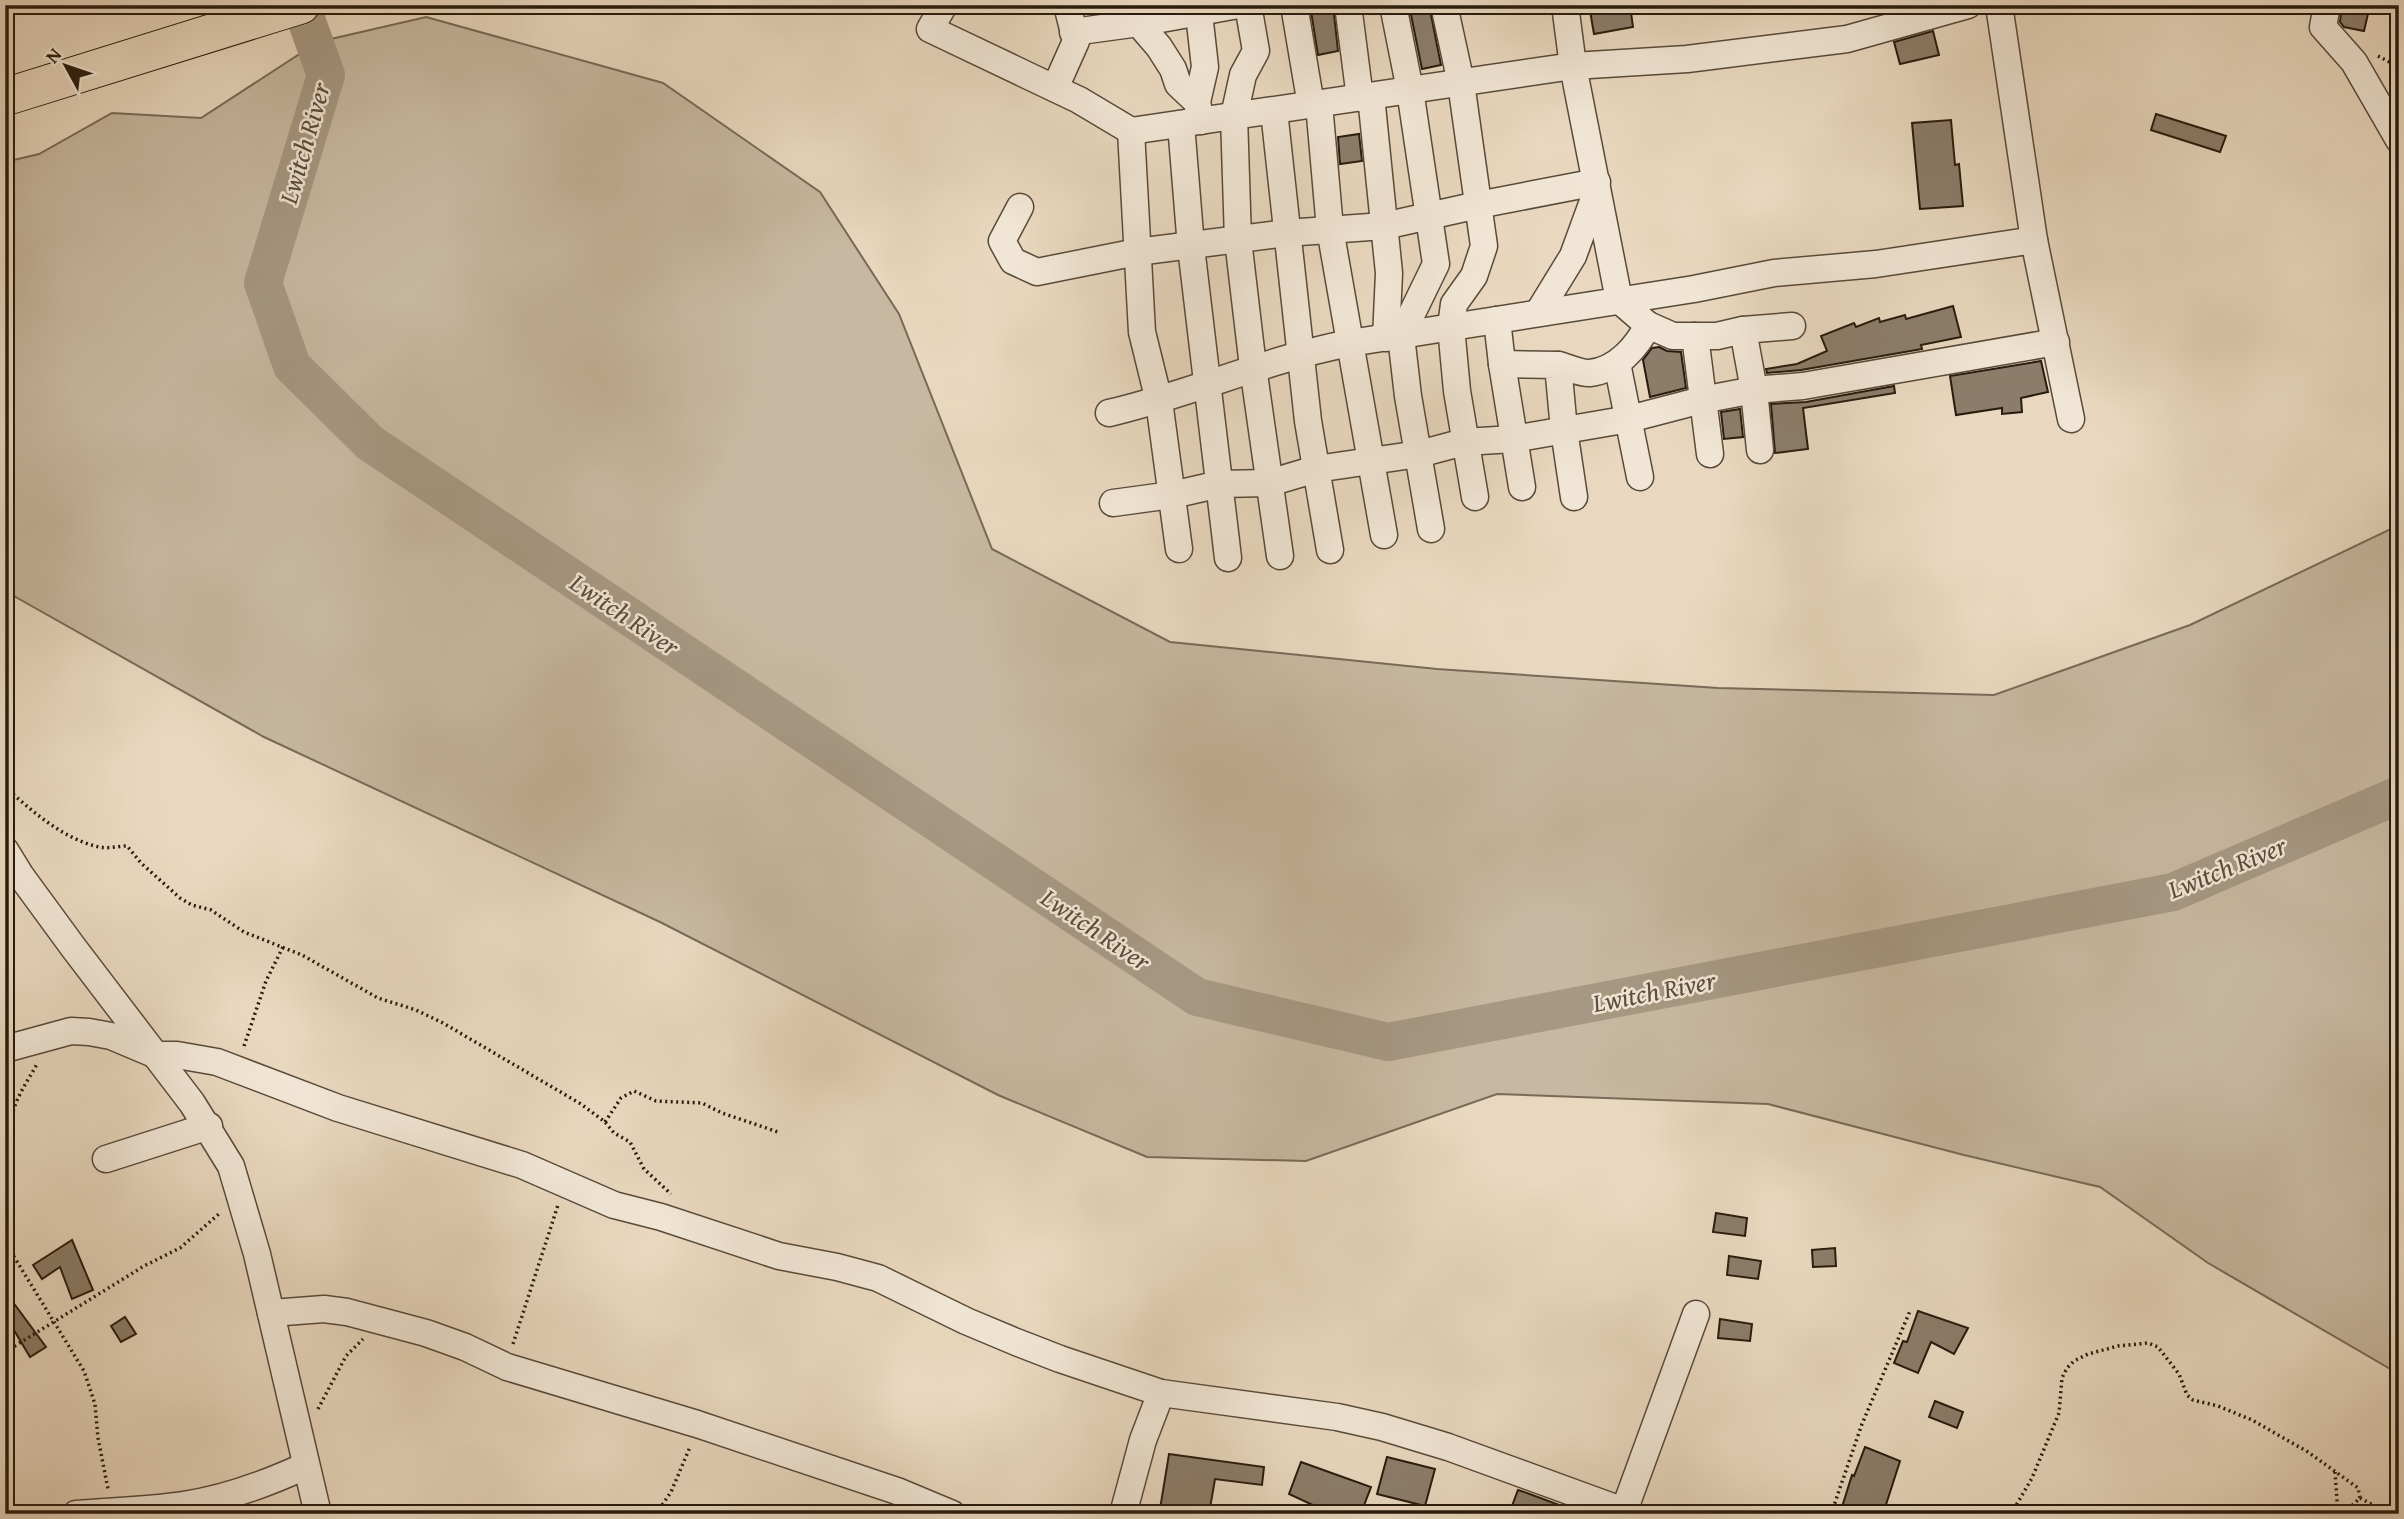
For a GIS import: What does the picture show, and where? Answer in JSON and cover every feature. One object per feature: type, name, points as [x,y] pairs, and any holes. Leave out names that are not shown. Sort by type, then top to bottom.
[{"type":"highway","points":[[5,97],[301,5]]},
{"type":"street","points":[[944,5],[930,29],[1079,100],[1131,131],[1193,115],[1234,116],[1573,66],[1700,58],[1847,39],[1968,5]]},
{"type":"street","points":[[1055,88],[1076,41],[1067,5]]},
{"type":"street","points":[[1073,32],[1131,14],[1238,5]]},
{"type":"street","points":[[1248,5],[1256,51],[1243,75],[1234,116],[1238,240],[1280,556]]},
{"type":"street","points":[[1294,5],[1315,105],[1330,229],[1384,535]]},
{"type":"street","points":[[1348,5],[1384,226],[1394,337],[1419,453],[1431,529]]},
{"type":"street","points":[[1393,5],[1410,90],[1436,264],[1394,337]]},
{"type":"street","points":[[1444,5],[1461,83],[1484,246],[1474,276],[1454,304],[1451,327],[1464,442],[1475,497]]},
{"type":"street","points":[[1565,5],[1573,66],[1619,300],[1648,325],[1673,336],[1717,336],[1743,330],[1792,326]]},
{"type":"street","points":[[1999,5],[2034,240],[2071,419]]},
{"type":"street","points":[[2327,5],[2323,27],[2354,62],[2399,141]]},
{"type":"street","points":[[1199,9],[1205,67],[1193,115],[1191,247],[1228,558]]},
{"type":"street","points":[[1131,14],[1159,47],[1173,69],[1193,115]]},
{"type":"street","points":[[1274,110],[1301,353],[1330,550]]},
{"type":"street","points":[[1131,131],[1142,332],[1158,401],[1179,549]]},
{"type":"street","points":[[1020,207],[1002,241],[1013,261],[1037,272],[1137,253],[1286,233],[1384,226],[1478,205],[1597,185]]},
{"type":"street","points":[[1538,313],[1573,256],[1597,185]]},
{"type":"street","points":[[1109,413],[1158,401],[1301,353],[1350,343],[1694,289],[1774,273],[1876,264],[2034,240]]},
{"type":"street","points":[[1497,320],[1522,487]]},
{"type":"street","points":[[1502,364],[1558,365],[1589,374],[1617,363],[1639,343],[1648,325]]},
{"type":"street","points":[[1743,330],[1754,390],[1760,450]]},
{"type":"street","points":[[1695,336],[1710,454]]},
{"type":"street","points":[[1113,503],[1172,495],[1220,484],[1269,483],[1316,469],[1371,462],[1464,442],[1513,439],[1629,419],[1754,390],[1803,386],[2056,342]]},
{"type":"street","points":[[1617,363],[1640,477]]},
{"type":"street","points":[[1558,365],[1574,497]]},
{"type":"street","points":[[5,850],[43,907],[209,1126],[231,1166],[241,1193],[318,1514]]},
{"type":"street","points":[[5,1049],[71,1031],[89,1032],[111,1036],[156,1055],[194,1057],[237,1069],[338,1108],[502,1158],[614,1205],[702,1230],[779,1256],[878,1278],[1016,1342],[1161,1393],[1337,1417],[1382,1427],[1448,1447],[1628,1512],[1696,1314]]},
{"type":"street","points":[[106,1158],[209,1126]]},
{"type":"street","points":[[271,1313],[324,1309],[347,1312],[426,1333],[507,1367],[697,1424],[897,1492],[952,1514]]},
{"type":"street","points":[[1123,1514],[1143,1440],[1161,1393]]},
{"type":"street","points":[[76,1514],[183,1505],[222,1497],[253,1488],[305,1466]]},
{"type":"path","points":[[5,787],[52,826],[100,848],[127,846],[141,863],[185,901],[211,910],[244,932],[302,955],[378,998],[416,1010],[443,1023],[581,1104],[605,1122],[614,1133],[630,1142],[644,1169],[683,1206],[702,1230]]},
{"type":"path","points":[[237,1069],[256,1007],[283,947]]},
{"type":"path","points":[[5,1171],[9,1161],[11,1121],[15,1106],[54,1036]]},
{"type":"path","points":[[605,1122],[621,1098],[634,1091],[656,1101],[702,1103],[722,1113],[778,1132]]},
{"type":"path","points":[[507,1367],[516,1330],[566,1183]]},
{"type":"path","points":[[5,1352],[144,1266],[180,1248],[210,1224],[241,1193]]},
{"type":"path","points":[[5,1242],[84,1371],[92,1390],[112,1511]]},
{"type":"path","points":[[1831,1514],[1862,1424],[1910,1311]]},
{"type":"path","points":[[298,1435],[323,1402],[346,1356],[365,1338],[388,1324]]},
{"type":"path","points":[[2011,1514],[2032,1478],[2059,1413],[2062,1378],[2067,1368],[2088,1354],[2118,1346],[2153,1344],[2179,1374],[2193,1400],[2218,1406],[2252,1420],[2290,1441],[2360,1491],[2360,1498]]},
{"type":"path","points":[[656,1514],[681,1472],[697,1424]]},
{"type":"path","points":[[2335,1472],[2340,1514]]},
{"type":"path","points":[[2340,1514],[2360,1498]]},
{"type":"path","points":[[2360,1498],[2390,1514]]},
{"type":"shaded area","points":[[426,17],[663,83],[820,192],[899,314],[992,549],[1170,642],[1437,669],[1718,688],[1994,695],[2190,625],[2399,525],[2399,1374],[2208,1263],[2100,1187],[1768,1104],[1497,1094],[1306,1161],[1147,1157],[998,1095],[660,922],[264,737],[5,591],[5,162],[39,154],[112,113],[201,118],[318,42]]},
{"type":"building","points":[[1310,5],[1333,5],[1338,51],[1318,55]]},
{"type":"building","points":[[1409,5],[1429,5],[1441,65],[1422,69]]},
{"type":"building","points":[[1589,5],[1630,5],[1633,27],[1594,34]]},
{"type":"building","points":[[2342,5],[2370,5],[2364,31],[2344,27],[2340,22]]},
{"type":"building","points":[[1933,31],[1939,55],[1900,64],[1894,42]]},
{"type":"building","points":[[2156,114],[2226,136],[2220,152],[2151,130]]},
{"type":"building","points":[[1951,120],[1955,165],[1959,164],[1963,206],[1920,209],[1912,123]]},
{"type":"building","points":[[1359,134],[1362,161],[1340,164],[1338,137]]},
{"type":"building","points":[[1953,306],[1961,337],[1921,345],[1922,349],[1801,370],[1767,373],[1766,369],[1797,364],[1827,351],[1821,336],[1854,323],[1856,327],[1879,318],[1880,322],[1905,315],[1906,319]]},
{"type":"building","points":[[1659,347],[1667,351],[1681,352],[1686,388],[1650,397],[1643,360],[1652,348]]},
{"type":"building","points":[[2041,361],[2048,392],[2021,398],[2022,412],[2002,414],[2002,408],[1956,415],[1950,376]]},
{"type":"building","points":[[1894,386],[1895,393],[1803,408],[1808,449],[1775,453],[1771,404],[1806,402]]},
{"type":"building","points":[[1740,409],[1743,437],[1724,439],[1721,412]]},
{"type":"building","points":[[1716,1213],[1747,1218],[1745,1236],[1713,1232]]},
{"type":"building","points":[[72,1240],[93,1290],[72,1299],[60,1267],[42,1279],[33,1265]]},
{"type":"building","points":[[1835,1248],[1836,1266],[1813,1267],[1812,1250]]},
{"type":"building","points":[[1729,1256],[1761,1261],[1758,1279],[1727,1275]]},
{"type":"building","points":[[7,1294],[46,1347],[30,1357],[5,1315]]},
{"type":"building","points":[[1918,1311],[1968,1328],[1954,1354],[1931,1342],[1918,1373],[1894,1363],[1903,1341],[1907,1342]]},
{"type":"building","points":[[125,1317],[136,1334],[121,1342],[111,1326]]},
{"type":"building","points":[[1720,1319],[1752,1324],[1750,1341],[1718,1338]]},
{"type":"building","points":[[1935,1401],[1963,1412],[1957,1428],[1929,1417]]},
{"type":"building","points":[[1865,1447],[1900,1461],[1883,1514],[1866,1514],[1842,1507],[1852,1475],[1854,1476]]},
{"type":"building","points":[[1169,1454],[1264,1467],[1262,1485],[1215,1479],[1209,1514],[1187,1514],[1160,1509]]},
{"type":"building","points":[[1387,1457],[1435,1469],[1425,1506],[1377,1494]]},
{"type":"building","points":[[1301,1462],[1371,1487],[1363,1508],[1360,1506],[1356,1514],[1332,1514],[1289,1494]]},
{"type":"building","points":[[1518,1490],[1527,1493],[1583,1514],[1509,1514]]},
{"type":"waterway","name":"Lwitch River","points":[[301,5],[326,75],[263,283],[292,366],[370,443],[1197,997],[1388,1042],[2173,892],[2399,795]]}]
